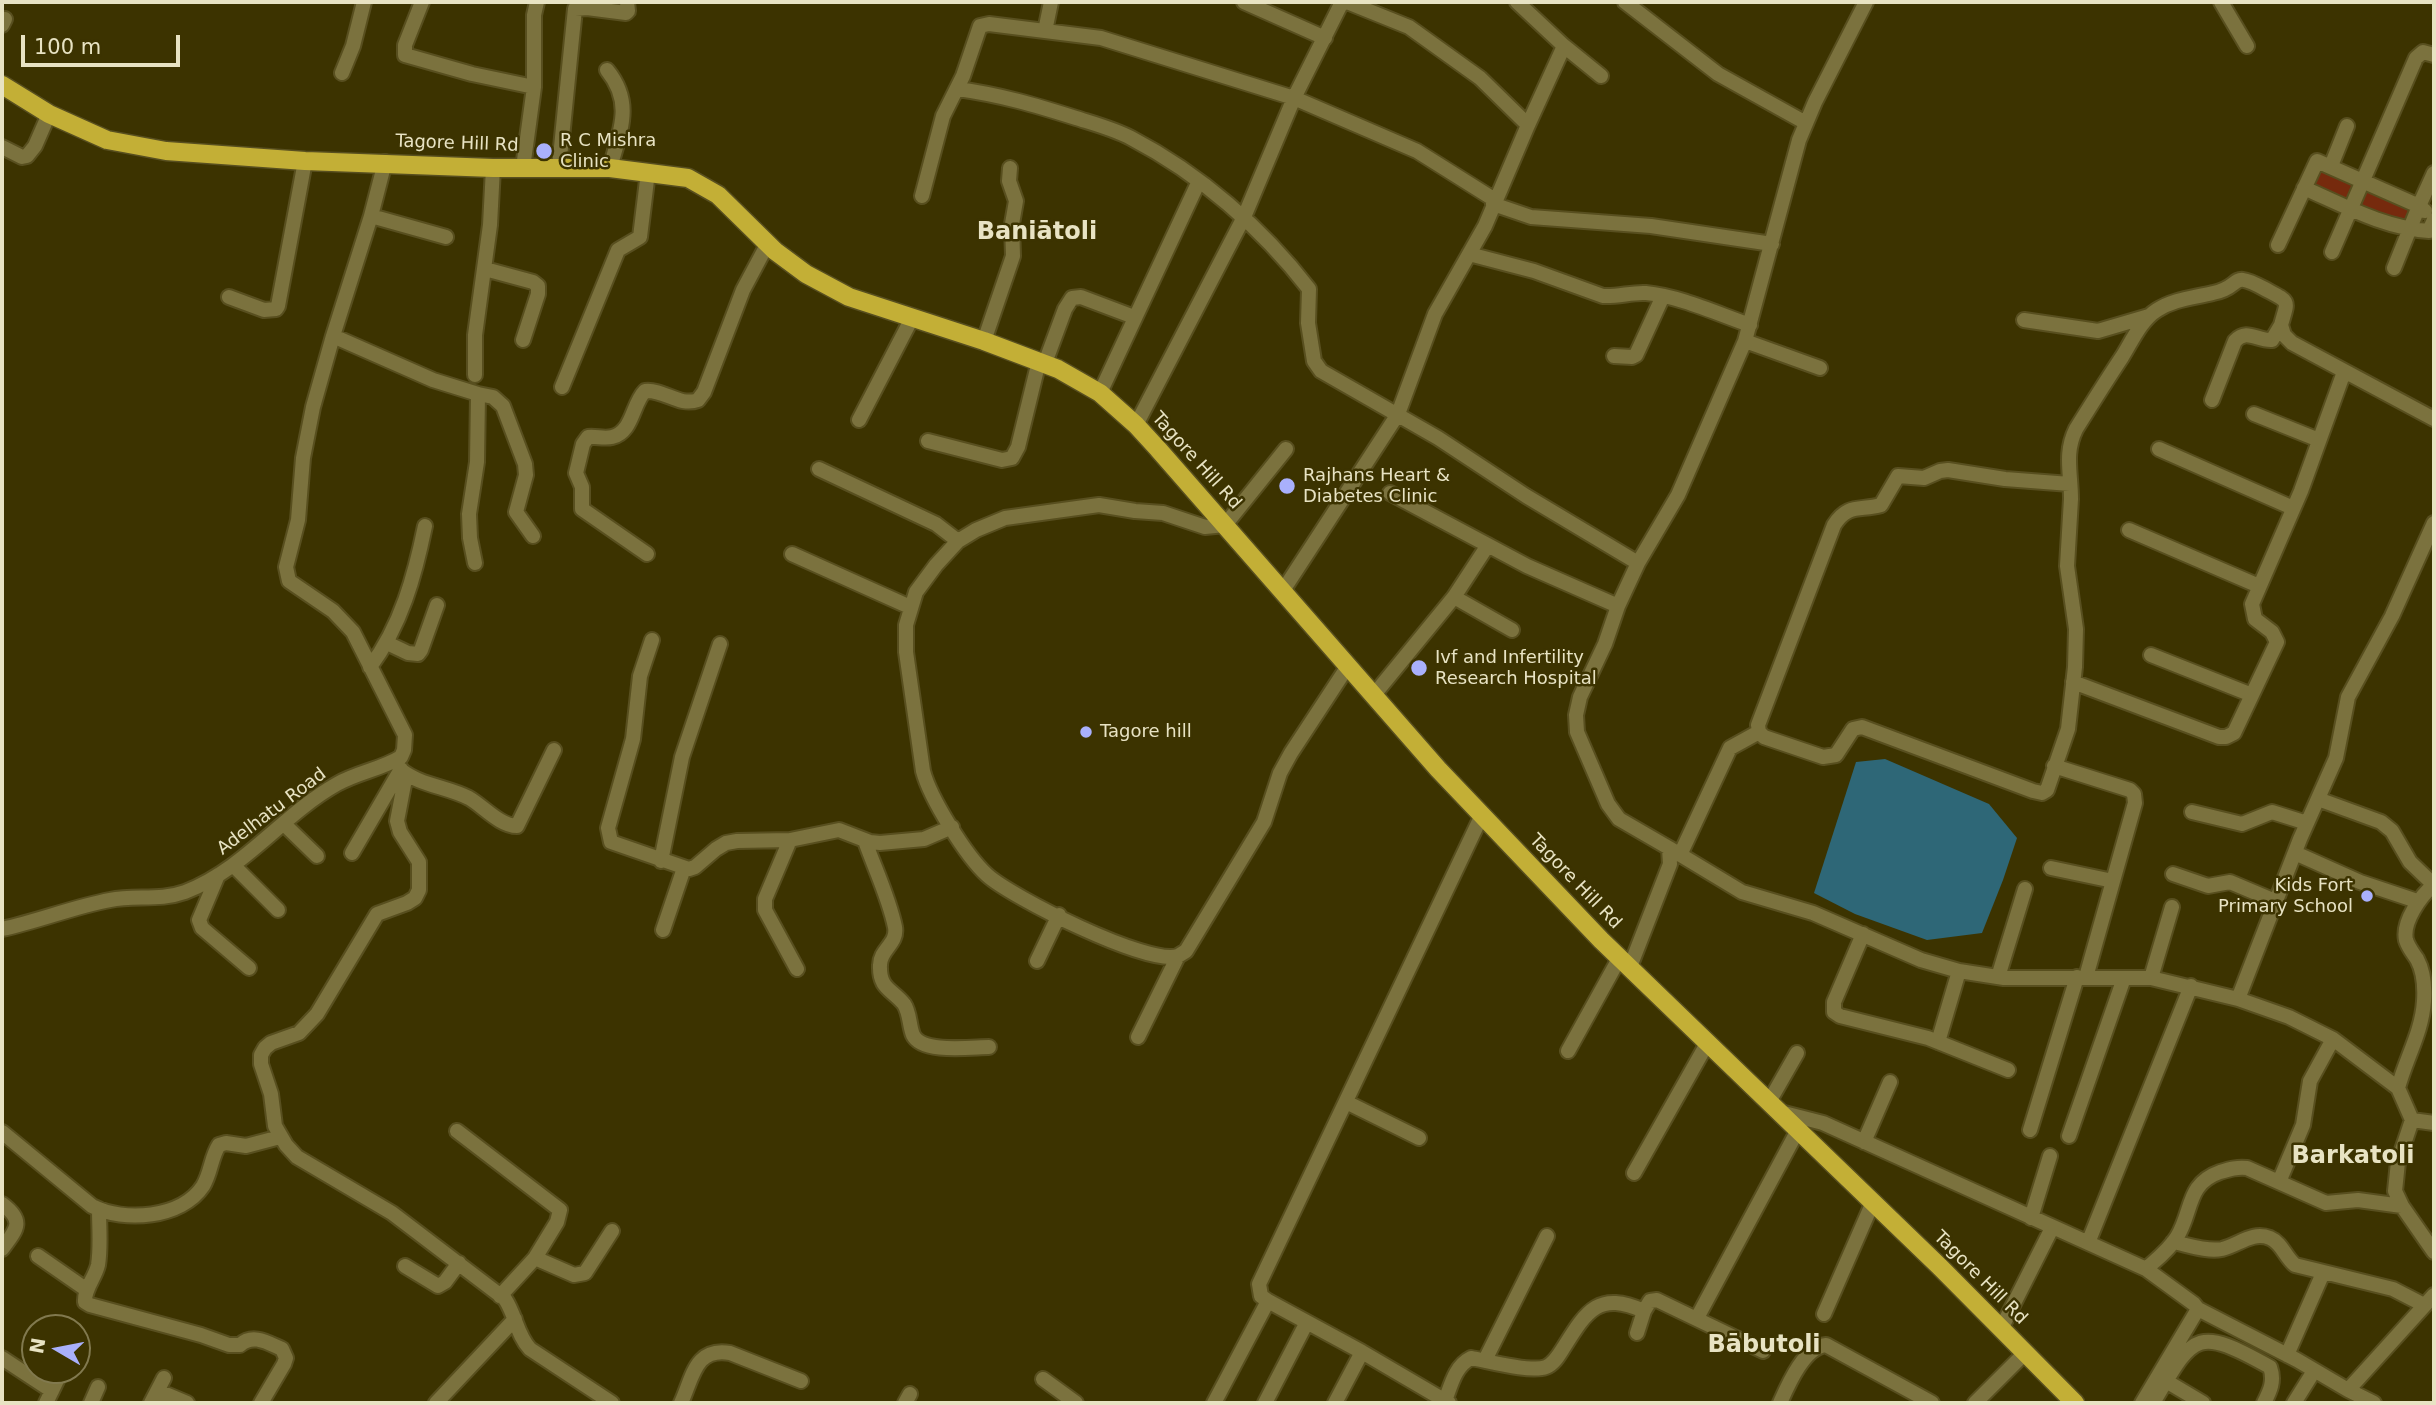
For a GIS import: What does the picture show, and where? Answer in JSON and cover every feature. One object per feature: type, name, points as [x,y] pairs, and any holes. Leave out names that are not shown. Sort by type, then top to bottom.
[{"type":"main road","name":"Tagore Hill Rd","points":[[2,85],[49,114],[107,141],[125,145],[209,155],[305,161],[493,168],[610,168],[688,178],[718,195],[767,245],[825,285],[849,297],[1042,362],[1100,393],[1136,425],[1438,769],[1482,815],[1625,962],[1873,1202],[2025,1353],[2070,1402]]},
{"type":"street","points":[[342,73],[353,46],[364,2]]},
{"type":"street","points":[[422,2],[405,45],[405,55],[472,74],[534,87]]},
{"type":"street","points":[[523,168],[534,87],[534,15],[537,2]]},
{"type":"street","points":[[559,167],[575,9],[626,13],[627,2]]},
{"type":"street","points":[[1045,31],[1051,2]]},
{"type":"street","points":[[1244,2],[1325,38]]},
{"type":"street","points":[[1136,425],[1244,217],[1294,98],[1345,2],[1409,27],[1480,78],[1528,125]]},
{"type":"street","points":[[1517,2],[1601,76]]},
{"type":"street","points":[[1625,2],[1718,74],[1806,123]]},
{"type":"street","points":[[1866,2],[1806,123],[1790,170],[1745,341],[1678,495],[1638,563],[1580,697],[1576,715],[1582,749],[1619,819],[1742,892],[1813,912],[1921,960],[1959,971],[1998,977],[2151,978],[2238,999],[2305,1024],[2333,1039],[2398,1088],[2412,1120],[2395,1178],[2395,1191],[2402,1206],[2434,1252]]},
{"type":"street","points":[[2221,2],[2247,46]]},
{"type":"street","points":[[922,197],[943,116],[958,89],[982,24],[1101,38],[1294,98],[1417,151],[1494,202],[1531,217],[1651,226],[1772,244]]},
{"type":"street","points":[[1282,592],[1398,414],[1435,314],[1485,226],[1564,46]]},
{"type":"street","points":[[2332,253],[2416,58],[2423,52],[2434,55]]},
{"type":"street","points":[[607,70],[616,81],[624,109],[610,168]]},
{"type":"street","points":[[958,89],[1020,100],[1120,133],[1144,145],[1199,181],[1244,217],[1310,291],[1307,314],[1316,366],[1325,374],[1398,414],[1525,496],[1638,563]]},
{"type":"street","points":[[2,147],[22,157],[27,156],[35,146],[49,114]]},
{"type":"street","points":[[2331,166],[2347,126]]},
{"type":"street","points":[[229,297],[269,311],[278,306],[305,161]]},
{"type":"street","points":[[385,162],[372,216],[333,336],[305,444],[298,520],[286,567],[289,581],[342,619],[353,632],[405,735],[397,821],[400,832],[419,862],[419,890],[415,898],[407,903],[377,914],[317,1014],[299,1033],[271,1043],[265,1048],[261,1055],[261,1064],[269,1085],[275,1126],[280,1137],[297,1157],[392,1213],[458,1263],[511,1308],[522,1340],[530,1349],[612,1403]]},
{"type":"street","points":[[2278,245],[2304,188],[2316,162],[2331,166],[2361,182],[2419,206],[2434,223],[2429,231],[2410,230],[2376,220],[2304,188]]},
{"type":"street","points":[[475,375],[475,335],[485,269],[493,168]]},
{"type":"street","points":[[984,341],[1013,256],[1012,224],[1016,201],[1009,180],[1010,168]]},
{"type":"street","points":[[562,387],[618,250],[640,237],[648,172]]},
{"type":"street","points":[[2395,268],[2434,173]]},
{"type":"street","points":[[1100,393],[1199,181]]},
{"type":"street","points":[[372,216],[446,237]]},
{"type":"street","points":[[647,554],[582,509],[582,487],[576,473],[583,444],[589,437],[614,437],[621,433],[628,425],[645,391],[654,390],[682,402],[698,400],[704,392],[747,280],[767,245]]},
{"type":"street","points":[[1469,254],[1534,271],[1603,296],[1646,293],[1663,296],[1750,325]]},
{"type":"street","points":[[485,269],[533,282],[538,286],[538,295],[523,340]]},
{"type":"street","points":[[2024,320],[2098,331],[2150,316],[2180,300],[2225,289],[2243,278],[2283,299],[2287,309],[2272,340],[2247,334],[2241,335],[2235,341],[2212,400]]},
{"type":"street","points":[[1614,356],[1636,355],[1663,296]]},
{"type":"street","points":[[928,441],[1002,460],[1012,458],[1018,447],[1042,362],[1072,298],[1081,297],[1134,317]]},
{"type":"street","points":[[2070,484],[2005,479],[1943,470],[1924,478],[1898,477],[1881,505],[1854,508],[1842,514],[1834,525],[1815,573],[1758,725],[1759,732],[1764,737],[1823,757],[1831,757],[1836,755],[1853,729],[1862,727],[2042,793],[2050,784],[2067,729],[2073,682],[2076,629],[2067,566],[2071,499],[2070,484],[2067,455],[2071,439],[2150,316]]},
{"type":"street","points":[[859,420],[912,318]]},
{"type":"street","points":[[2281,325],[2287,339],[2434,419]]},
{"type":"street","points":[[333,336],[433,380],[499,401],[508,418],[526,470],[516,512],[534,536]]},
{"type":"street","points":[[1745,341],[1820,368]]},
{"type":"street","points":[[2073,682],[2219,737],[2234,733],[2277,642],[2272,632],[2255,620],[2252,604],[2301,491],[2344,372]]},
{"type":"street","points":[[475,563],[469,514],[477,462],[478,394]]},
{"type":"street","points":[[2254,414],[2319,440]]},
{"type":"street","points":[[1178,956],[1155,955],[1119,944],[1002,886],[987,876],[975,863],[927,786],[906,652],[906,625],[916,592],[958,541],[976,530],[1005,518],[1100,505],[1163,513],[1205,527],[1225,525],[1286,449]]},
{"type":"street","points":[[2159,449],[2293,508]]},
{"type":"street","points":[[819,470],[936,524],[958,541]]},
{"type":"street","points":[[1390,493],[1550,577],[1618,606]]},
{"type":"street","points":[[2238,999],[2275,901],[2339,750],[2348,697],[2392,615],[2434,523]]},
{"type":"street","points":[[370,667],[387,643],[414,575],[425,526]]},
{"type":"street","points":[[2129,530],[2259,586]]},
{"type":"street","points":[[1374,696],[1454,597],[1488,545]]},
{"type":"street","points":[[792,554],[910,607]]},
{"type":"street","points":[[1454,597],[1512,630]]},
{"type":"street","points":[[387,643],[408,653],[418,654],[437,604]]},
{"type":"street","points":[[652,640],[640,676],[633,739],[608,828],[611,842],[684,868],[695,867],[726,843],[737,841],[790,840],[839,830],[865,841],[880,843],[924,839],[952,827]]},
{"type":"street","points":[[661,861],[682,757],[720,644]]},
{"type":"street","points":[[2151,655],[2252,695]]},
{"type":"street","points":[[1138,1037],[1178,956],[1186,950],[1264,822],[1280,773],[1291,753],[1348,666]]},
{"type":"street","points":[[1568,1051],[1625,962],[1674,851],[1730,748],[1759,732]]},
{"type":"street","points":[[401,768],[466,796],[506,824],[517,827],[554,750]]},
{"type":"street","points":[[2030,1130],[2113,881],[2135,803],[2134,794],[2130,790],[2054,766]]},
{"type":"street","points":[[352,853],[401,768]]},
{"type":"street","name":"Adelhatu Road","points":[[2,929],[113,899],[173,895],[234,866],[337,784],[401,768]]},
{"type":"street","points":[[2318,799],[2381,822],[2392,831],[2410,862],[2434,885],[2417,901],[2406,936],[2421,968],[2424,999],[2418,1033],[2398,1088]]},
{"type":"street","points":[[2192,812],[2242,824],[2272,812],[2307,823]]},
{"type":"street","points":[[1482,815],[1263,1275],[1259,1284],[1261,1296],[1362,1352],[1440,1401],[1457,1370],[1463,1362],[1471,1358],[1536,1369],[1548,1367],[1578,1324],[1601,1304],[1615,1301],[1644,1311]]},
{"type":"street","points":[[284,824],[317,856]]},
{"type":"street","points":[[790,840],[765,898],[765,910],[797,969]]},
{"type":"street","points":[[865,841],[895,927],[893,942],[881,956],[881,977],[888,990],[906,1008],[915,1038],[923,1044],[935,1047],[989,1047]]},
{"type":"street","points":[[2295,853],[2360,882],[2417,901]]},
{"type":"street","points":[[234,866],[278,910]]},
{"type":"street","points":[[663,930],[684,868]]},
{"type":"street","points":[[2051,868],[2113,881]]},
{"type":"street","points":[[2173,874],[2208,886],[2230,882],[2275,901]]},
{"type":"street","points":[[218,875],[199,920],[202,928],[249,968]]},
{"type":"street","points":[[1998,977],[2025,889]]},
{"type":"street","points":[[2151,978],[2172,906]]},
{"type":"street","points":[[1037,961],[1059,915]]},
{"type":"street","points":[[1863,934],[1834,1002],[1834,1012],[1840,1016],[1938,1042],[2008,1070]]},
{"type":"street","points":[[1938,1042],[1959,971]]},
{"type":"street","points":[[2069,1136],[2124,978]]},
{"type":"street","points":[[2088,1243],[2191,986]]},
{"type":"street","points":[[2279,1182],[2303,1125],[2310,1081],[2333,1039]]},
{"type":"street","points":[[1634,1173],[1708,1042]]},
{"type":"street","points":[[1797,1053],[1774,1107],[1823,1122],[2146,1269],[2198,1309],[2374,1403]]},
{"type":"street","points":[[1864,1142],[1890,1082]]},
{"type":"street","points":[[1346,1102],[1419,1138]]},
{"type":"street","points":[[2412,1120],[2434,1123]]},
{"type":"street","points":[[1696,1318],[1798,1130]]},
{"type":"street","points":[[457,1131],[560,1210],[557,1222],[535,1258],[500,1296]]},
{"type":"street","points":[[2,1132],[99,1209],[118,1216],[158,1213],[178,1208],[193,1198],[204,1184],[219,1145],[226,1143],[246,1146],[280,1137]]},
{"type":"street","points":[[2031,1218],[2050,1156]]},
{"type":"street","points":[[2146,1269],[2173,1242],[2199,1183],[2207,1177],[2236,1167],[2247,1168],[2326,1203],[2358,1200],[2402,1206]]},
{"type":"street","points":[[1824,1314],[1873,1202]]},
{"type":"street","points":[[2,1204],[15,1213],[17,1227],[2,1249]]},
{"type":"street","points":[[99,1209],[98,1264],[85,1302],[229,1345],[240,1345],[251,1338],[282,1349],[286,1358],[284,1364],[261,1403]]},
{"type":"street","points":[[2001,1329],[2052,1228]]},
{"type":"street","points":[[535,1258],[579,1276],[585,1273],[612,1231]]},
{"type":"street","points":[[1485,1360],[1547,1236]]},
{"type":"street","points":[[2173,1242],[2211,1249],[2224,1248],[2247,1238],[2269,1237],[2278,1243],[2295,1265],[2429,1300],[2348,1390]]},
{"type":"street","points":[[38,1256],[87,1290]]},
{"type":"street","points":[[405,1266],[438,1286],[445,1282],[458,1263]]},
{"type":"street","points":[[2287,1355],[2323,1273]]},
{"type":"street","points":[[1637,1333],[1650,1301],[1657,1300],[1763,1351]]},
{"type":"street","points":[[1214,1403],[1268,1301]]},
{"type":"street","points":[[2141,1403],[2198,1309]]},
{"type":"street","points":[[436,1403],[515,1319]]},
{"type":"street","points":[[1265,1403],[1307,1322]]},
{"type":"street","points":[[2154,1403],[2180,1357],[2201,1340],[2220,1343],[2270,1367],[2272,1387],[2264,1403]]},
{"type":"street","points":[[1780,1403],[1797,1370],[1812,1350],[1826,1345],[1932,1403]]},
{"type":"street","points":[[681,1403],[701,1359],[709,1352],[717,1350],[801,1381]]},
{"type":"street","points":[[1335,1403],[1362,1352]]},
{"type":"street","points":[[1975,1403],[2025,1353]]},
{"type":"street","points":[[2,1358],[49,1397]]},
{"type":"street","points":[[2294,1403],[2314,1371]]},
{"type":"street","points":[[154,1398],[164,1378]]},
{"type":"street","points":[[1043,1379],[1076,1403]]},
{"type":"street","points":[[2166,1381],[2203,1403]]},
{"type":"street","points":[[91,1403],[98,1387]]},
{"type":"street","points":[[154,1398],[169,1395],[187,1403]]},
{"type":"shaded area","points":[[2321,170],[2355,185],[2348,201],[2314,187]]},
{"type":"shaded area","points":[[2366,188],[2412,207],[2407,223],[2357,207]]},
{"type":"water","points":[[1885,759],[1989,804],[2017,838],[1982,933],[1927,940],[1855,914],[1814,893],[1856,762]]},
{"type":"place","name":"R C Mishra Clinic","points":[[544,151]]},
{"type":"place","name":"Rajhans Heart & Diabetes Clinic","points":[[1287,486]]},
{"type":"place","name":"Ivf and Infertility Research Hospital","points":[[1419,668]]},
{"type":"place","name":"Tagore hill","points":[[1086,732]]},
{"type":"place","name":"Kids Fort Primary School","points":[[2367,896]]},
{"type":"district","name":"Baniātoli","points":[[1037,233]]},
{"type":"district","name":"Barkatoli","points":[[2353,1157]]},
{"type":"district","name":"Bābutoli","points":[[1764,1346]]}]
